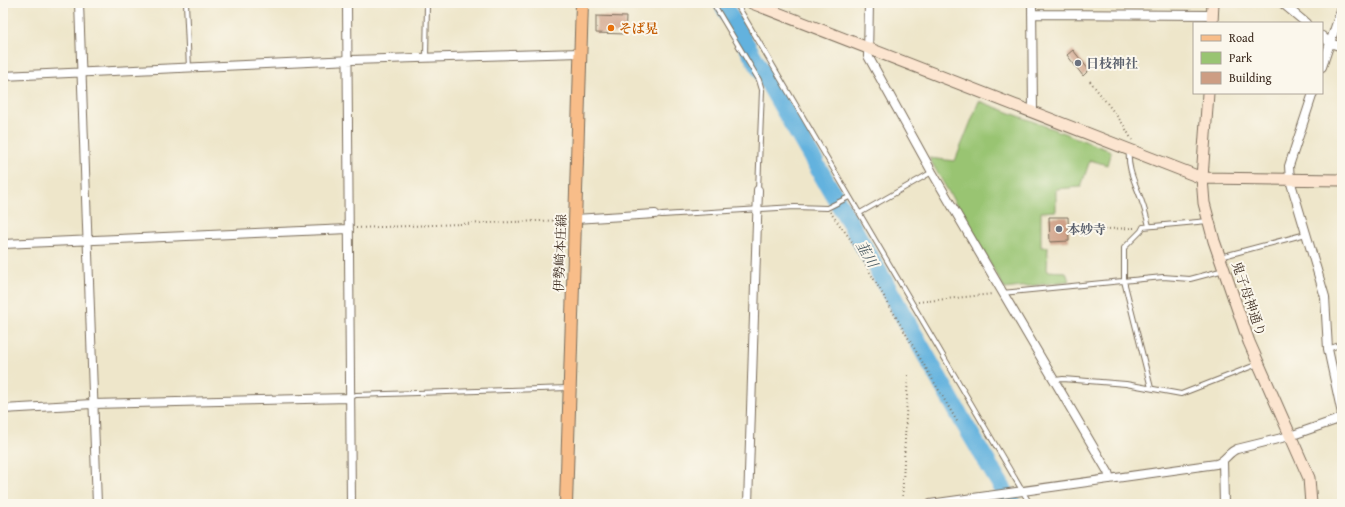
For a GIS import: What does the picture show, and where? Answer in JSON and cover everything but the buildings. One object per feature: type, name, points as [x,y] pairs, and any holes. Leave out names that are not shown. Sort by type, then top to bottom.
[{"type":"main road","name":"伊勢崎本庄線","points":[[566,504],[582,3]]},
{"type":"street","points":[[79,3],[92,404],[97,504]]},
{"type":"street","points":[[346,3],[351,504]]},
{"type":"street","points":[[752,3],[869,50],[1202,178],[1342,180]]},
{"type":"street","points":[[869,3],[868,56],[932,172],[1002,293],[1055,380],[1110,479]]},
{"type":"street","points":[[1032,3],[1033,112]]},
{"type":"street","points":[[1032,14],[1212,19],[1214,3]]},
{"type":"street","points":[[1282,3],[1305,22]]},
{"type":"street","points":[[1323,64],[1342,7]]},
{"type":"street","points":[[1323,37],[1330,43],[1342,47]]},
{"type":"street","points":[[3,76],[426,58],[580,54]]},
{"type":"street","name":"鬼子母神通り","points":[[1208,94],[1202,178],[1204,203],[1208,220],[1224,270],[1258,364],[1308,478],[1311,504]]},
{"type":"street","points":[[1313,94],[1289,166],[1290,180],[1325,297],[1328,349],[1342,414]]},
{"type":"street","points":[[748,504],[758,190]]},
{"type":"street","points":[[576,218],[655,214]]},
{"type":"street","points":[[3,244],[349,229]]},
{"type":"street","points":[[3,409],[92,404],[349,398]]},
{"type":"street","points":[[930,504],[999,493],[1216,464],[1223,461],[1232,451],[1290,436],[1342,418]]},
{"type":"street","points":[[1223,461],[1224,504]]},
{"type":"lane","points":[[186,3],[189,68]]},
{"type":"lane","points":[[426,58],[427,3]]},
{"type":"lane","points":[[713,3],[759,80],[762,90],[758,190]]},
{"type":"lane","points":[[739,3],[739,8],[848,197],[860,213],[1020,491],[1030,504]]},
{"type":"lane","points":[[1131,151],[1128,160],[1132,180],[1142,202],[1149,226]]},
{"type":"lane","points":[[860,213],[932,172]]},
{"type":"lane","points":[[655,214],[662,215],[795,207],[829,208],[848,197]]},
{"type":"lane","points":[[1151,388],[1124,281],[1124,248],[1143,228],[1149,226],[1208,220]]},
{"type":"lane","points":[[1220,257],[1307,234]]},
{"type":"lane","points":[[1002,293],[1162,277],[1190,279],[1224,270]]},
{"type":"lane","points":[[1328,349],[1342,344]]},
{"type":"lane","points":[[1055,380],[1081,380],[1151,388],[1181,394],[1258,364]]},
{"type":"lane","points":[[349,398],[356,395],[570,388]]},
{"type":"path","points":[[1090,81],[1123,124],[1135,145],[1131,151]]},
{"type":"path","points":[[829,208],[851,240],[958,423]]},
{"type":"path","points":[[349,229],[576,218]]},
{"type":"path","points":[[1077,230],[1143,228]]},
{"type":"path","points":[[912,303],[1002,293]]},
{"type":"path","points":[[902,504],[908,374]]},
{"type":"green space","points":[[979,101],[1111,151],[1107,165],[1090,160],[1081,187],[1056,189],[1056,211],[1041,212],[1041,247],[1048,247],[1047,271],[1066,272],[1069,281],[1005,289],[929,158],[955,161]]},
{"type":"waterway","name":"韮川","points":[[722,3],[1012,504]]},
{"type":"place","name":"そば晃","points":[[611,28]]},
{"type":"place","name":"日枝神社","points":[[1078,63]]},
{"type":"place","name":"本妙寺","points":[[1059,229]]}]
